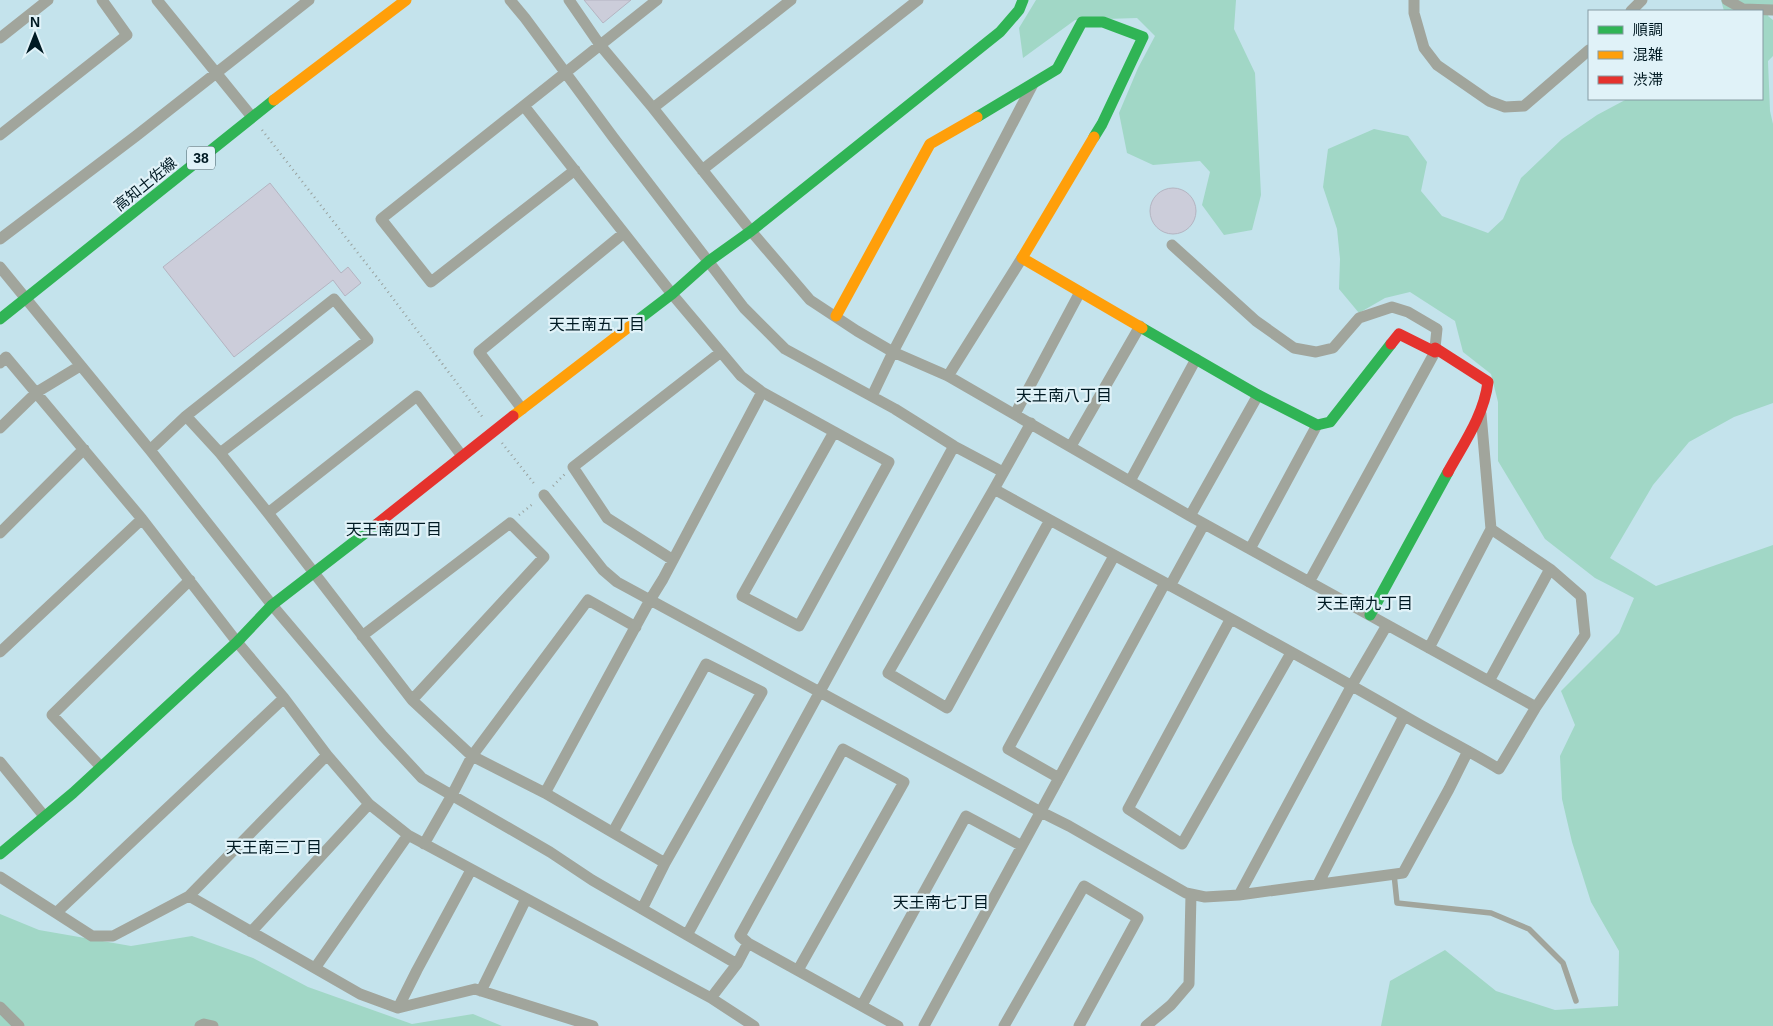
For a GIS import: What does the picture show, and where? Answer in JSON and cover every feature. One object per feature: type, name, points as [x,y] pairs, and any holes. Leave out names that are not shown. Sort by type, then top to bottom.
[{"type":"street","points":[[0,38],[48,0]]},
{"type":"street","points":[[0,134],[127,36],[102,0]]},
{"type":"street","points":[[157,0],[252,117]]},
{"type":"street","points":[[0,239],[136,136],[309,0]]},
{"type":"street","name":"高知土佐線","points":[[0,319],[252,117],[406,0]]},
{"type":"street","points":[[510,0],[744,308],[785,349],[872,396],[954,446],[1003,472]]},
{"type":"street","points":[[569,0],[600,45],[751,231],[810,300],[893,352],[948,376],[1204,524],[1536,707]]},
{"type":"street","points":[[575,170],[431,282],[381,219],[657,0]]},
{"type":"street","points":[[653,108],[791,0]]},
{"type":"street","points":[[702,170],[918,0]]},
{"type":"street","points":[[0,854],[100,767],[237,642],[272,605],[522,408],[672,294],[709,262],[751,231],[1000,32],[1019,10],[1023,0]]},
{"type":"street","points":[[1414,0],[1414,12],[1424,48],[1437,65],[1489,101],[1504,108],[1524,106],[1588,51]]},
{"type":"street","points":[[1632,10],[1642,0]]},
{"type":"street","points":[[1727,0],[1743,8],[1773,10]]},
{"type":"street","points":[[836,316],[930,144],[1057,69],[1082,22],[1103,22],[1143,37],[1102,124],[1022,258],[948,376]]},
{"type":"street","points":[[872,396],[893,352],[1034,84]]},
{"type":"street","points":[[524,106],[672,294],[741,376],[762,392],[889,462],[799,626],[742,596],[834,432]]},
{"type":"street","points":[[522,408],[479,352],[624,233]]},
{"type":"street","points":[[1172,245],[1256,321],[1294,348],[1316,352],[1333,348],[1359,318],[1392,307],[1408,312],[1437,329],[1435,350],[1309,582]]},
{"type":"street","points":[[1022,258],[1196,359],[1316,425],[1330,422],[1399,334],[1435,350],[1488,382],[1486,399],[1481,412],[1370,615]]},
{"type":"street","points":[[0,267],[150,450],[272,605],[383,736],[422,778],[737,964]]},
{"type":"street","points":[[1015,414],[1080,292]]},
{"type":"street","points":[[150,450],[186,416],[334,299],[368,340],[220,453]]},
{"type":"street","points":[[1071,446],[1140,326]]},
{"type":"street","points":[[673,560],[607,518],[573,467],[721,352]]},
{"type":"street","points":[[0,363],[6,357],[37,392],[142,519],[327,755],[369,804],[408,835],[711,998],[754,1026]]},
{"type":"street","points":[[1130,480],[1196,359]]},
{"type":"street","points":[[0,428],[37,392],[80,366]]},
{"type":"street","points":[[545,793],[673,560],[762,392]]},
{"type":"street","points":[[1190,516],[1258,394]]},
{"type":"street","points":[[268,513],[417,396],[462,456]]},
{"type":"street","points":[[1428,648],[1491,529],[1481,412]]},
{"type":"street","points":[[186,416],[220,453],[268,513],[412,700],[472,756],[545,793],[665,863]]},
{"type":"street","points":[[1030,422],[994,489],[888,673],[948,708],[1050,520]]},
{"type":"street","points":[[1250,549],[1316,425]]},
{"type":"street","points":[[687,935],[954,446]]},
{"type":"street","points":[[0,533],[84,450]]},
{"type":"street","points":[[994,489],[1230,620],[1352,685],[1499,769],[1536,707],[1585,635],[1581,596],[1550,569],[1491,529]]},
{"type":"street","points":[[544,494],[602,570],[617,582],[1069,826],[1186,893],[1204,897],[1239,895],[1403,873],[1468,750]]},
{"type":"street","points":[[0,652],[142,519]]},
{"type":"street","points":[[362,636],[510,523],[544,558],[412,700]]},
{"type":"street","points":[[924,1026],[1167,585],[1204,524]]},
{"type":"street","points":[[1060,778],[1008,749],[1114,556]]},
{"type":"street","points":[[1489,681],[1550,569]]},
{"type":"street","points":[[100,767],[52,714],[190,580]]},
{"type":"street","points":[[424,844],[472,756],[588,600],[636,627]]},
{"type":"street","points":[[1230,620],[1128,810],[1182,844],[1291,653]]},
{"type":"street","points":[[1239,895],[1352,685],[1387,625]]},
{"type":"street","points":[[613,832],[706,664],[762,692],[665,863],[642,909]]},
{"type":"street","points":[[56,914],[284,698]]},
{"type":"street","points":[[1318,884],[1404,716]]},
{"type":"street","points":[[798,970],[904,782],[843,749],[740,936],[748,943],[898,1026]]},
{"type":"street","points":[[0,877],[92,936],[113,936],[189,896],[327,755]]},
{"type":"street","points":[[0,762],[44,816]]},
{"type":"street","points":[[251,932],[369,804]]},
{"type":"street","points":[[862,1005],[966,816],[1022,846]]},
{"type":"street","points":[[315,968],[408,835]]},
{"type":"street","points":[[398,1008],[471,870]]},
{"type":"street","points":[[1004,1026],[1084,886],[1138,918],[1079,1026]]},
{"type":"street","points":[[1146,1026],[1172,1005],[1189,984],[1191,894]]},
{"type":"street","points":[[189,896],[360,994],[398,1008],[475,989],[593,1026]]},
{"type":"street","points":[[481,991],[526,899]]},
{"type":"street","points":[[711,998],[737,964],[748,943]]},
{"type":"street","points":[[0,1008],[19,1026]]},
{"type":"street","points":[[200,1026],[204,1024],[213,1026]]},
{"type":"lane","points":[[1394,874],[1397,903],[1491,913],[1529,929],[1563,963],[1576,1001]]},
{"type":"path","points":[[252,117],[379,280],[493,431],[544,494]]},
{"type":"green space","points":[[1036,0],[1236,0],[1234,29],[1255,73],[1261,195],[1252,230],[1224,235],[1202,205],[1210,172],[1200,161],[1153,165],[1127,153],[1119,113],[1138,68],[1155,36],[1137,18],[1075,20],[1023,58],[1019,28]]},
{"type":"green space","points":[[1721,0],[1773,0],[1773,7],[1768,16],[1773,20],[1773,56],[1768,61],[1770,111],[1773,124],[1773,403],[1734,417],[1689,442],[1653,485],[1610,558],[1656,586],[1773,545],[1773,1026],[1381,1026],[1390,981],[1445,950],[1496,991],[1555,1010],[1618,1006],[1619,951],[1591,902],[1572,842],[1562,799],[1560,756],[1575,725],[1561,691],[1619,633],[1634,598],[1595,578],[1545,539],[1498,461],[1498,402],[1491,374],[1463,352],[1455,321],[1410,292],[1385,298],[1359,313],[1339,289],[1340,259],[1337,229],[1323,187],[1328,149],[1374,129],[1408,136],[1427,162],[1421,191],[1442,216],[1488,233],[1503,219],[1521,178],[1562,139],[1597,115],[1625,100],[1763,100],[1763,10],[1724,10]]},
{"type":"green space","points":[[0,914],[39,930],[131,946],[192,936],[253,958],[308,987],[412,1024],[473,1014],[502,1026],[0,1026]]},
{"type":"building","points":[[584,0],[631,0],[603,23]]},
{"type":"building","points":[[270,183],[341,273],[348,267],[361,283],[345,296],[333,280],[234,357],[163,267]]},
{"type":"building","points":[[1178,188],[1190,194],[1195,202],[1195,220],[1190,228],[1182,233],[1168,234],[1156,228],[1151,220],[1150,206],[1156,194],[1164,189]]},
{"type":"traffic: fast","points":[[634,323],[672,294],[709,261],[751,231],[1000,32],[1019,10],[1023,0]]},
{"type":"traffic: fast","points":[[977,117],[1057,69],[1082,22],[1103,22],[1143,37],[1094,137]]},
{"type":"traffic: fast","points":[[0,319],[274,100]]},
{"type":"traffic: fast","points":[[1142,328],[1258,395],[1317,425],[1330,422],[1391,344]]},
{"type":"traffic: fast","points":[[1370,615],[1448,472]]},
{"type":"traffic: fast","points":[[0,854],[73,793],[237,642],[272,605],[377,524]]},
{"type":"traffic: slow","points":[[274,100],[406,0]]},
{"type":"traffic: slow","points":[[836,316],[930,144],[977,117]]},
{"type":"traffic: slow","points":[[1094,137],[1022,258],[1142,328]]},
{"type":"traffic: slow","points":[[513,416],[634,323]]},
{"type":"traffic: jam","points":[[1391,344],[1399,334],[1435,352],[1435,348],[1488,382],[1478,417],[1448,472]]},
{"type":"traffic: jam","points":[[377,524],[513,416]]},
{"type":"district","name":"天王南五丁目","points":[[597,324]]},
{"type":"district","name":"天王南八丁目","points":[[1064,395]]},
{"type":"district","name":"天王南四丁目","points":[[394,529]]},
{"type":"district","name":"天王南九丁目","points":[[1365,603]]},
{"type":"district","name":"天王南三丁目","points":[[274,847]]},
{"type":"district","name":"天王南七丁目","points":[[941,902]]}]
